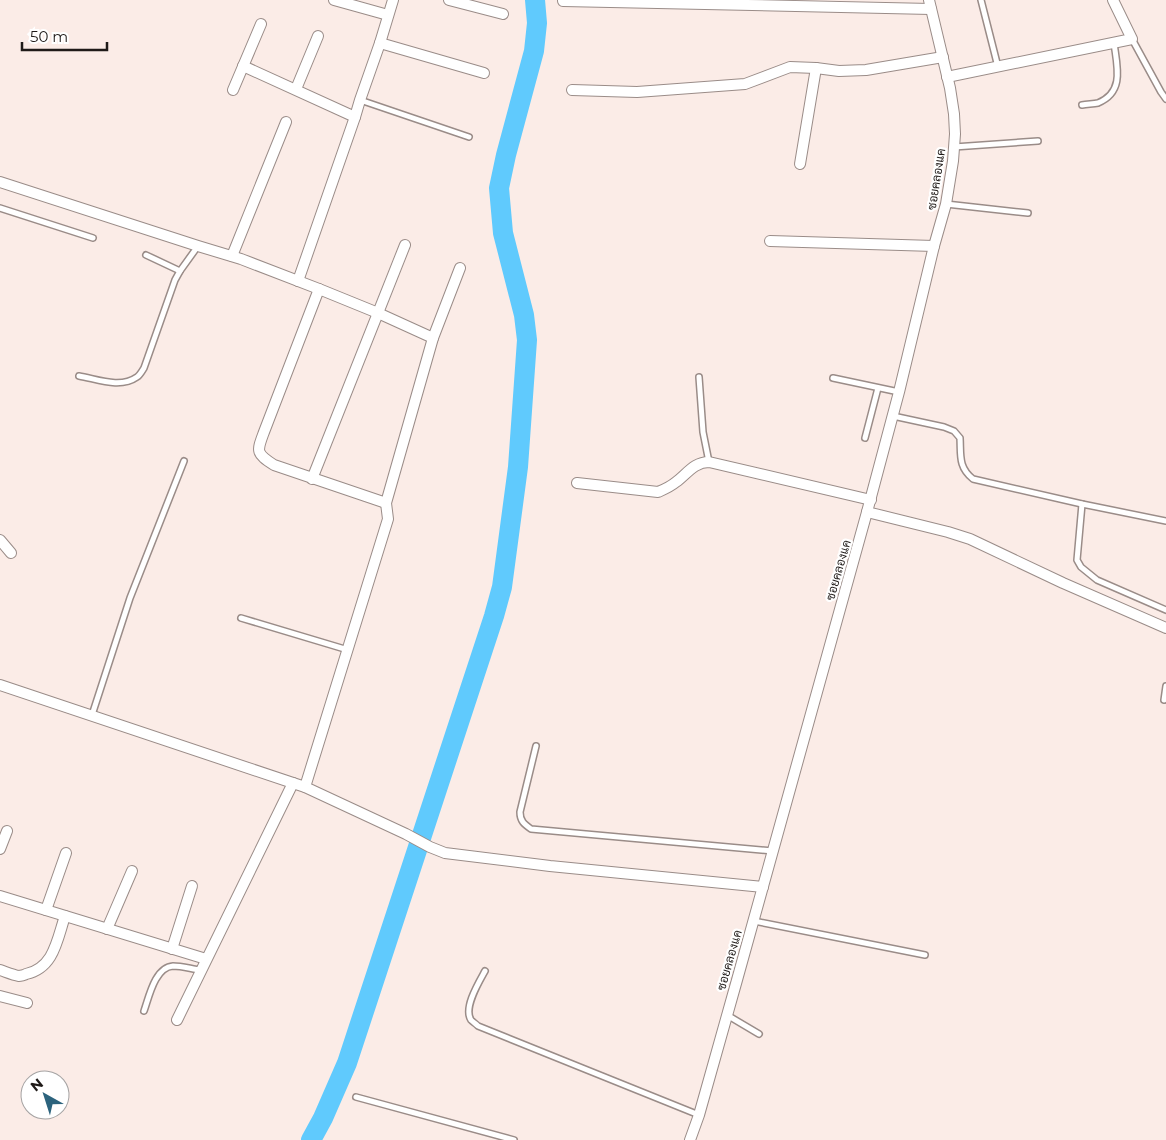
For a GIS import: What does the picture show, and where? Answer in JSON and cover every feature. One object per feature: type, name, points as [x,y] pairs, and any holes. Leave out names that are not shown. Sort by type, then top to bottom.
[{"type":"street","points":[[334,0],[388,15]]},
{"type":"street","points":[[298,280],[355,117],[393,0]]},
{"type":"street","points":[[449,0],[503,14]]},
{"type":"street","points":[[947,77],[1132,38],[1113,0]]},
{"type":"street","points":[[563,1],[930,4]]},
{"type":"street","name":"ซอยคลองแค","points":[[690,1140],[754,920],[867,512],[946,204],[953,162],[954,114],[930,4]]},
{"type":"street","points":[[233,90],[262,24]]},
{"type":"street","points":[[296,89],[318,36]]},
{"type":"street","points":[[380,43],[484,73]]},
{"type":"street","points":[[572,90],[637,92],[745,84],[790,67],[839,71],[866,70],[943,57]]},
{"type":"street","points":[[243,66],[355,117]]},
{"type":"street","points":[[800,164],[816,68]]},
{"type":"street","points":[[232,256],[286,122]]},
{"type":"street","points":[[0,182],[232,256],[298,280],[433,338]]},
{"type":"street","points":[[770,241],[934,246]]},
{"type":"street","points":[[312,479],[405,245]]},
{"type":"street","points":[[305,788],[385,530],[388,519],[386,503],[433,338],[460,268]]},
{"type":"street","points":[[319,289],[259,448],[260,454],[274,465],[386,503]]},
{"type":"street","points":[[578,483],[658,492],[667,488],[698,464],[709,462],[870,500]]},
{"type":"street","points":[[867,512],[970,539],[1063,583],[1166,628]]},
{"type":"street","points":[[0,540],[11,553]]},
{"type":"street","points":[[0,685],[293,783],[445,853],[531,864],[763,887]]},
{"type":"street","points":[[177,1020],[293,783]]},
{"type":"street","points":[[0,849],[7,831]]},
{"type":"street","points":[[46,910],[66,853]]},
{"type":"street","points":[[107,929],[132,871]]},
{"type":"street","points":[[172,950],[192,886]]},
{"type":"street","points":[[0,896],[206,959]]},
{"type":"street","points":[[0,970],[20,976],[41,969],[48,962],[53,952],[65,916]]},
{"type":"street","points":[[0,996],[27,1004]]},
{"type":"lane","points":[[981,0],[998,67]]},
{"type":"lane","points":[[1132,38],[1160,92],[1166,99]]},
{"type":"lane","points":[[1082,105],[1097,103],[1108,97],[1117,86],[1118,75],[1114,43]]},
{"type":"lane","points":[[360,100],[469,137]]},
{"type":"lane","points":[[954,147],[1038,141]]},
{"type":"lane","points":[[946,204],[1028,213]]},
{"type":"lane","points":[[0,208],[93,238]]},
{"type":"lane","points":[[79,376],[117,383],[126,382],[138,377],[144,368],[168,296],[180,271],[198,246]]},
{"type":"lane","points":[[146,255],[180,271]]},
{"type":"lane","points":[[699,377],[703,432],[709,462]]},
{"type":"lane","points":[[833,378],[899,392]]},
{"type":"lane","points":[[865,438],[878,388]]},
{"type":"lane","points":[[892,416],[944,427],[954,431],[960,438],[962,463],[965,473],[973,479],[1166,521]]},
{"type":"lane","points":[[92,716],[130,598],[184,461]]},
{"type":"lane","points":[[1082,504],[1077,560],[1081,567],[1097,580],[1166,610]]},
{"type":"lane","points":[[241,618],[348,650]]},
{"type":"lane","points":[[1164,700],[1166,686]]},
{"type":"lane","points":[[536,746],[520,812],[520,820],[531,829],[773,851]]},
{"type":"lane","points":[[754,920],[925,955]]},
{"type":"lane","points":[[144,1011],[156,978],[163,969],[171,966],[202,970]]},
{"type":"lane","points":[[485,971],[473,996],[469,1010],[471,1019],[478,1026],[699,1114]]},
{"type":"lane","points":[[727,1015],[759,1034]]},
{"type":"lane","points":[[356,1097],[514,1140]]},
{"type":"waterway","points":[[311,1140],[323,1118],[347,1063],[502,587],[518,467],[527,340],[524,315],[503,233],[499,188],[534,51],[537,23],[535,0]]}]
